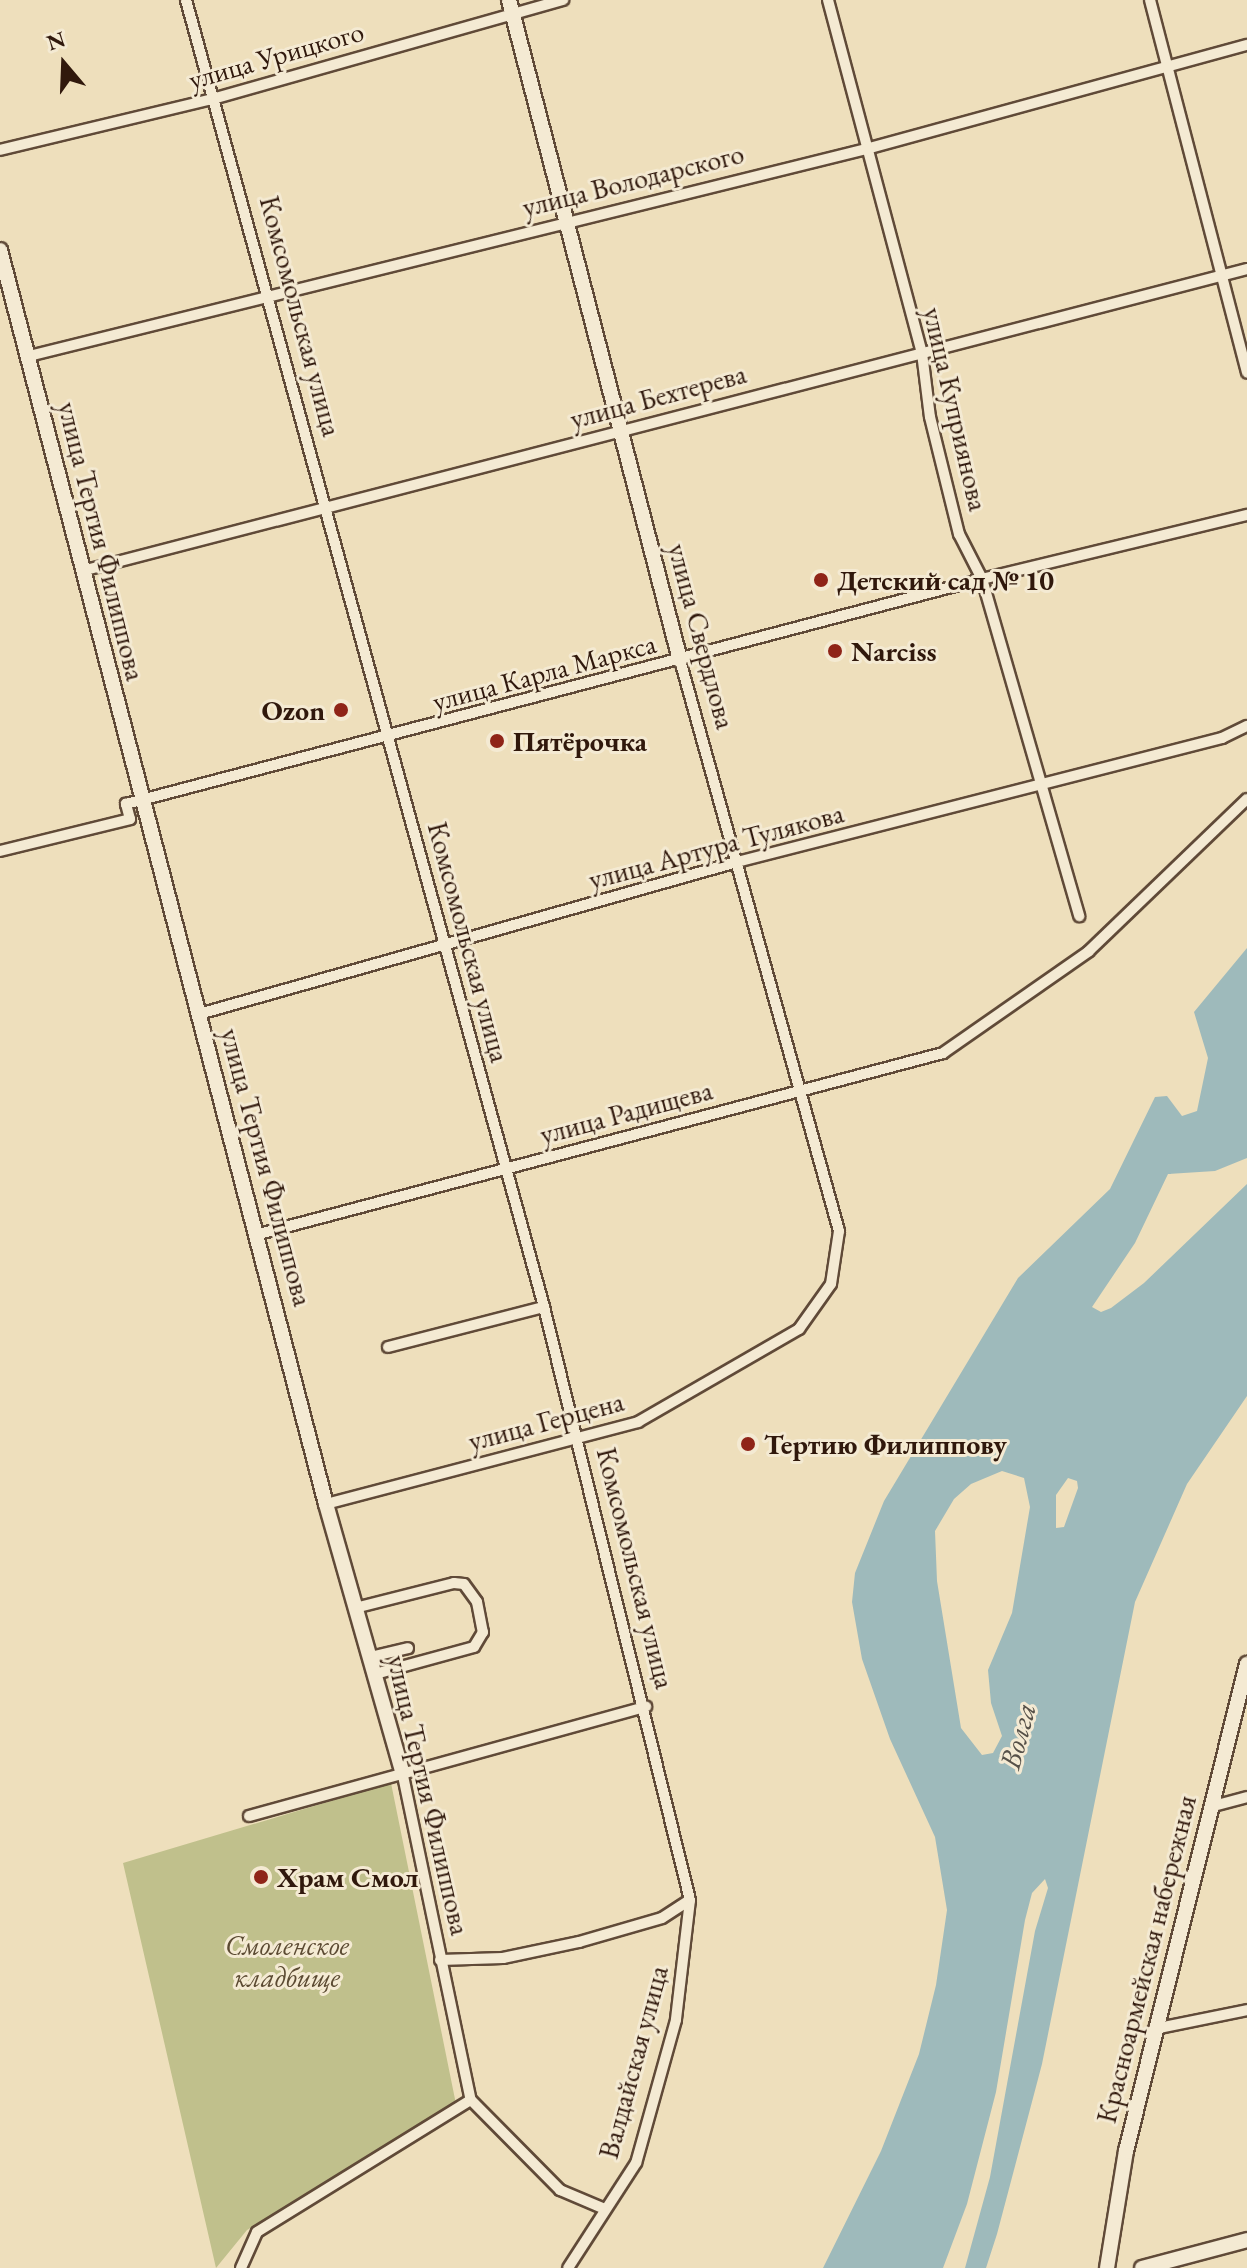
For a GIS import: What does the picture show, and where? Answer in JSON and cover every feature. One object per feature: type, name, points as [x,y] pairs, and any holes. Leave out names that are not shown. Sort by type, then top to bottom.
[{"type":"street","name":"Комсомольская улица","points":[[186,0],[271,298],[391,738],[443,948],[544,1307],[646,1707],[690,1900]]},
{"type":"street","name":"улица Урицкого","points":[[0,150],[216,98],[511,6],[563,0]]},
{"type":"street","name":"улица Куприянова","points":[[828,0],[922,353],[930,417],[959,534],[982,579],[1079,916]]},
{"type":"street","points":[[1150,0],[1247,373]]},
{"type":"street","name":"улица Свердлова","points":[[511,6],[569,219],[680,660],[839,1231],[831,1284]]},
{"type":"street","name":"улица Володарского","points":[[29,356],[271,298],[569,219],[866,149],[1247,45]]},
{"type":"street","name":"улица Тертия Филиппова","points":[[0,250],[82,571],[136,802],[199,1014],[259,1234],[326,1504],[402,1771],[471,2100]]},
{"type":"street","name":"улица Бехтерева","points":[[82,571],[1247,269]]},
{"type":"street","name":"улица Карла Маркса","points":[[136,802],[391,738],[982,579],[1247,515]]},
{"type":"street","name":"улица Артура Тулякова","points":[[199,1014],[443,948],[737,862],[1041,787],[1222,738],[1247,726]]},
{"type":"street","name":"улица Радищева","points":[[259,1234],[943,1053],[1089,951],[1247,799]]},
{"type":"street","points":[[0,851],[130,819],[126,804],[136,802]]},
{"type":"street","name":"улица Герцена","points":[[326,1504],[638,1422],[799,1329],[831,1284]]},
{"type":"street","points":[[388,1347],[544,1307]]},
{"type":"street","points":[[355,1608],[442,1585],[464,1584],[474,1593],[482,1640],[375,1674]]},
{"type":"street","points":[[370,1657],[408,1648]]},
{"type":"street","name":"Красноармейская набережная","points":[[1107,2268],[1126,2151],[1154,2029],[1247,1664]]},
{"type":"street","points":[[249,1816],[402,1771],[646,1707]]},
{"type":"street","points":[[1210,1807],[1247,1797]]},
{"type":"street","points":[[440,1960],[503,1958],[579,1942],[662,1918],[690,1900]]},
{"type":"street","name":"Валдайская улица","points":[[568,2268],[636,2163],[676,2020],[690,1900]]},
{"type":"street","points":[[1154,2029],[1247,2010]]},
{"type":"street","points":[[241,2268],[257,2232],[471,2100],[560,2190],[605,2209]]},
{"type":"street","points":[[1142,2268],[1247,2240]]},
{"type":"green space","name":"Смоленское кладбище","points":[[391,1783],[457,2109],[247,2230],[216,2268],[123,1863]]},
{"type":"water","name":"Волга","points":[[1247,948],[1247,1158],[1215,1171],[1168,1174],[1135,1243],[1092,1307],[1101,1312],[1111,1308],[1144,1283],[1247,1184],[1247,1396],[1187,1484],[1135,1602],[1042,2064],[986,2268],[965,2268],[990,2177],[1035,1931],[1048,1888],[1045,1879],[1032,1893],[996,2092],[967,2204],[943,2268],[823,2268],[881,2151],[919,2054],[936,1985],[947,1910],[935,1837],[890,1739],[862,1659],[852,1602],[855,1573],[884,1501],[1018,1278],[1110,1189],[1155,1097],[1167,1096],[1182,1116],[1197,1111],[1208,1058],[1194,1012]],"holes":[[[1002,1471],[1024,1478],[1030,1507],[1012,1613],[988,1670],[991,1703],[1002,1736],[993,1753],[982,1755],[961,1728],[937,1581],[935,1531],[954,1499],[971,1484]],[[1068,1478],[1077,1481],[1078,1488],[1064,1527],[1056,1528],[1056,1495]]]},
{"type":"place","name":"Детский сад № 10","points":[[821,580]]},
{"type":"place","name":"Narciss","points":[[835,651]]},
{"type":"place","name":"Ozon","points":[[341,710]]},
{"type":"place","name":"Пятёрочка","points":[[497,741]]},
{"type":"place","name":"Тертию Филиппову","points":[[748,1444]]},
{"type":"place","name":"Храм Смол","points":[[261,1877]]}]
